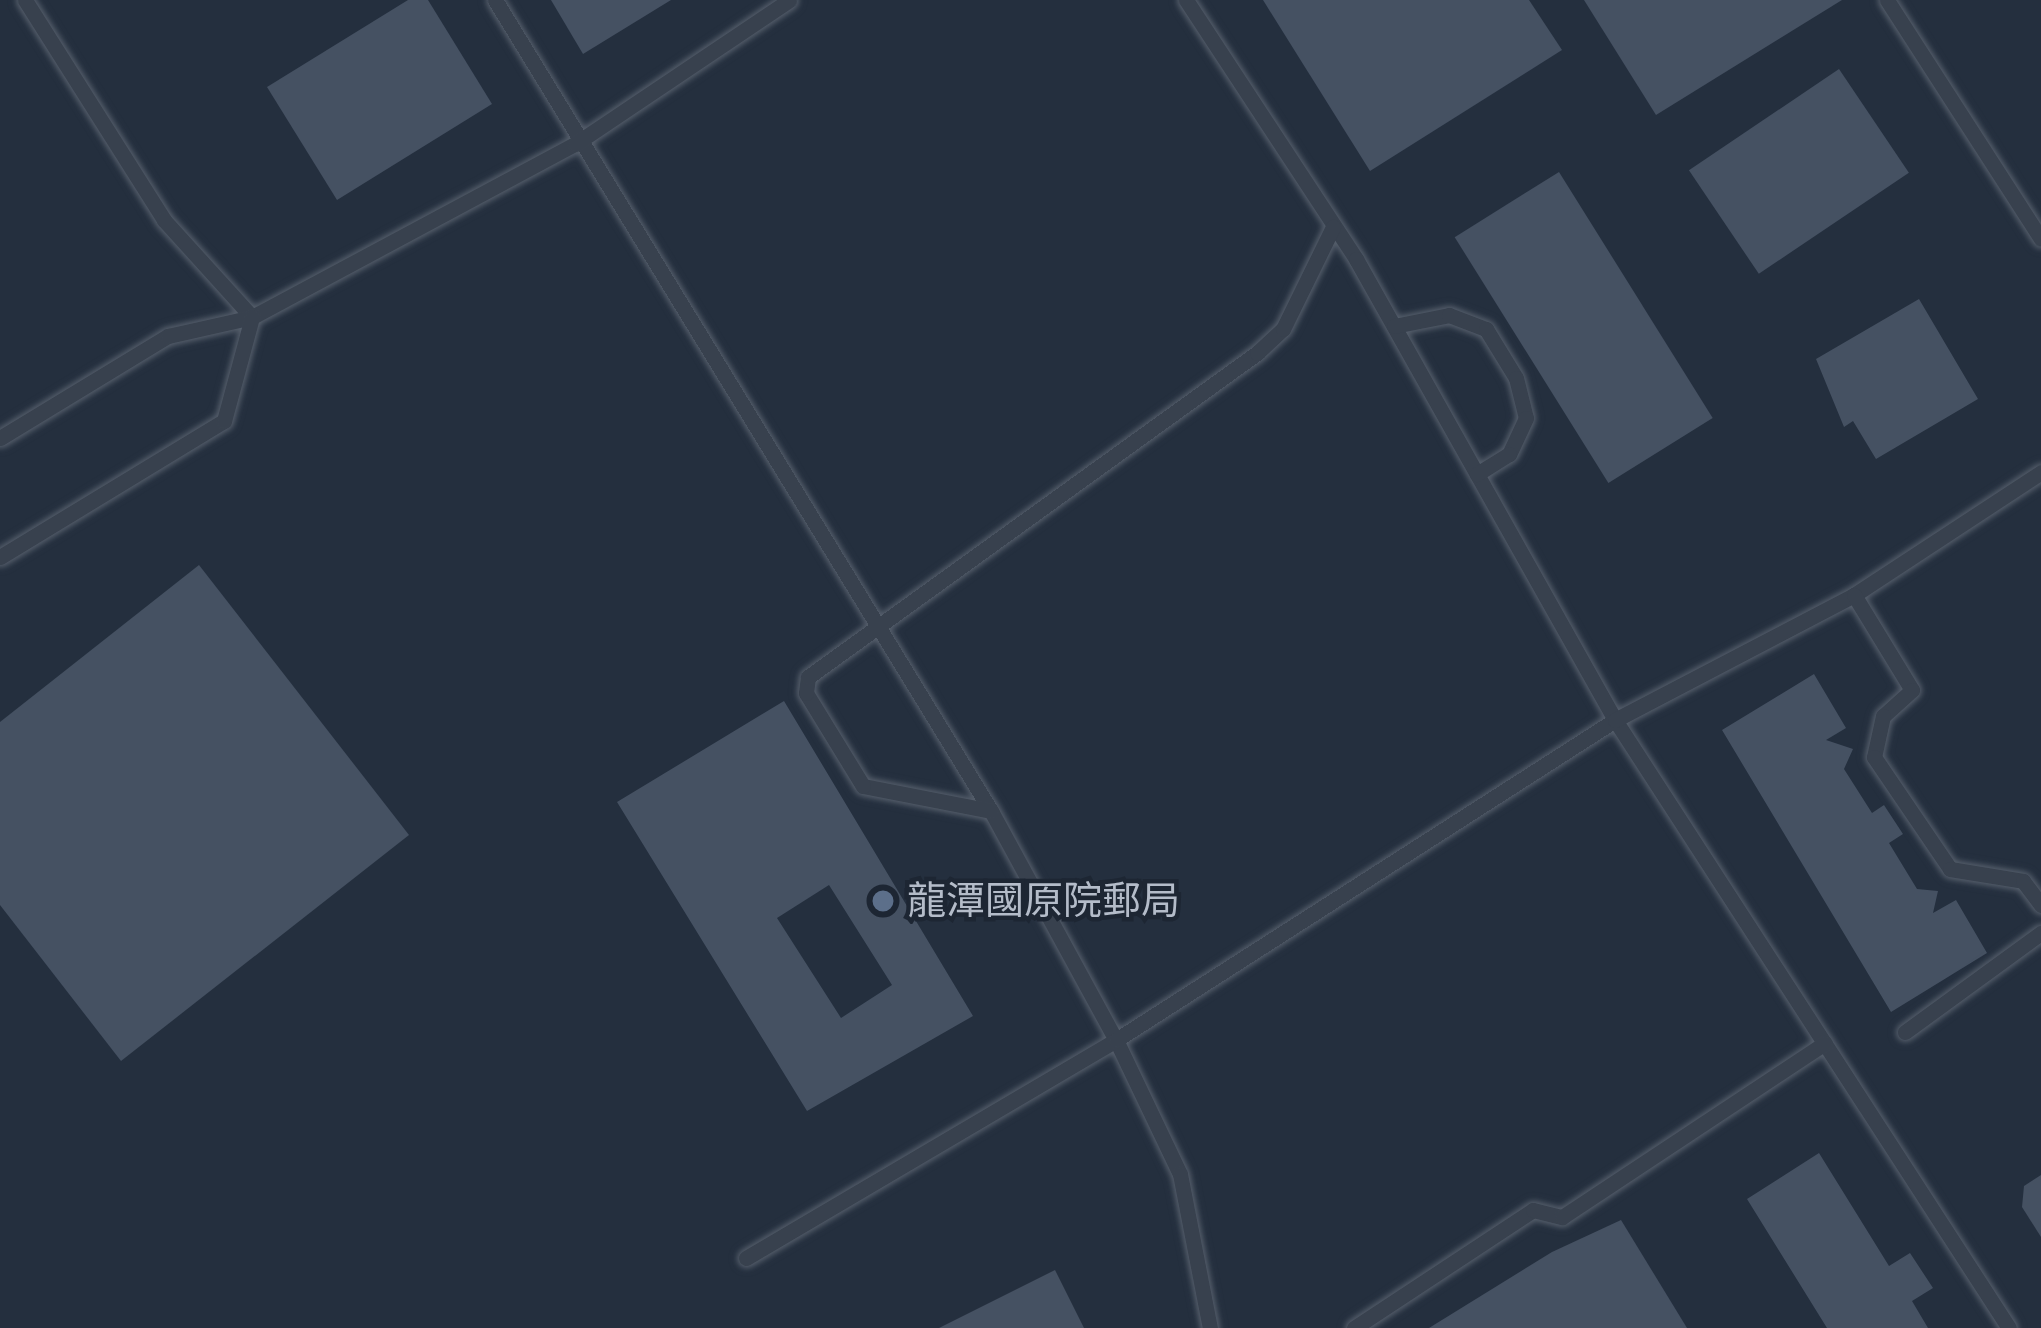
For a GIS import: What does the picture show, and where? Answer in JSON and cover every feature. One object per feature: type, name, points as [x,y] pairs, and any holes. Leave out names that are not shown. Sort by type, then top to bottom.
[{"type":"lane","points":[[25,0],[164,220],[252,317]]},
{"type":"lane","points":[[495,0],[575,144],[868,623],[991,812],[1116,1040],[1180,1174],[1210,1328]]},
{"type":"lane","points":[[0,438],[168,336],[252,317],[575,144],[789,0]]},
{"type":"lane","points":[[1186,0],[1394,326],[1615,720],[2009,1328]]},
{"type":"lane","points":[[1887,0],[2041,239]]},
{"type":"lane","points":[[991,812],[856,780],[806,692],[818,662],[1257,353],[1283,329],[1333,227]]},
{"type":"lane","points":[[1394,326],[1449,315],[1486,329],[1516,378],[1526,418],[1509,454],[1477,474]]},
{"type":"lane","points":[[0,556],[224,422],[252,317]]},
{"type":"lane","points":[[746,1258],[1116,1040],[1615,720],[1854,595],[2041,472]]},
{"type":"lane","points":[[1854,595],[1912,691],[1882,716],[1874,758],[1950,868],[2023,881],[2041,905]]},
{"type":"lane","points":[[1905,1032],[2041,933]]},
{"type":"lane","points":[[1354,1328],[1533,1210],[1562,1217],[1826,1043]]},
{"type":"building","points":[[408,0],[428,0],[492,104],[337,200],[267,87]]},
{"type":"building","points":[[551,0],[671,0],[583,54]]},
{"type":"building","points":[[1263,0],[1529,0],[1562,50],[1370,171]]},
{"type":"building","points":[[1584,0],[1842,0],[1656,115]]},
{"type":"building","points":[[1839,69],[1909,173],[1759,274],[1689,170]]},
{"type":"building","points":[[1559,172],[1713,418],[1608,483],[1455,237]]},
{"type":"building","points":[[1919,299],[1978,399],[1876,459],[1853,421],[1844,427],[1816,359]]},
{"type":"building","points":[[199,565],[409,835],[121,1061],[0,905],[0,722]]},
{"type":"building","points":[[1814,674],[1846,728],[1826,740],[1853,749],[1844,769],[1872,813],[1884,805],[1903,834],[1889,843],[1917,889],[1938,891],[1933,913],[1956,900],[1987,953],[1891,1012],[1722,730]]},
{"type":"building","points":[[784,701],[973,1016],[807,1111],[617,802]],"holes":[[[829,885],[892,985],[841,1018],[777,918]]]},
{"type":"building","points":[[1819,1153],[1889,1266],[1910,1253],[1933,1288],[1912,1301],[1928,1328],[1827,1328],[1747,1199]]},
{"type":"building","points":[[2041,1175],[2041,1237],[2022,1207],[2024,1186]]},
{"type":"building","points":[[1621,1220],[1687,1328],[1429,1328],[1552,1252]]},
{"type":"building","points":[[1055,1270],[1084,1328],[939,1328]]},
{"type":"place","name":"龍潭國原院郵局","points":[[883,901]]}]
